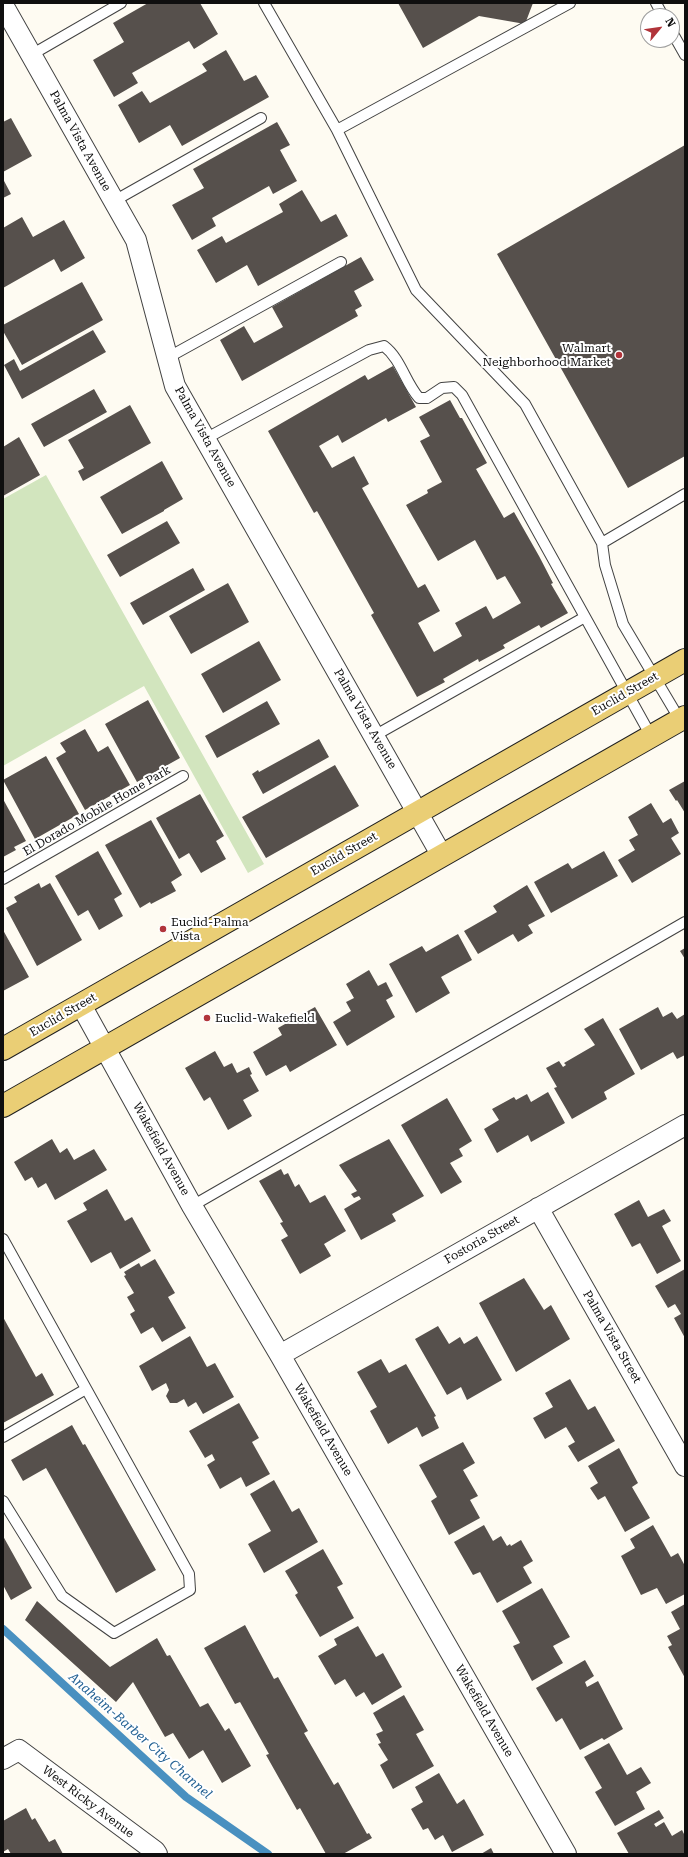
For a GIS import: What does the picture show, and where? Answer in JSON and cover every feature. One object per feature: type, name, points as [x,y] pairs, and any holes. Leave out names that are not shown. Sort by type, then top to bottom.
[{"type":"main road","name":"Euclid Street","points":[[3,1049],[685,660]]},
{"type":"main road","points":[[3,1106],[682,718]]},
{"type":"street","name":"Palma Vista Avenue","points":[[3,4],[136,240],[175,386],[442,856]]},
{"type":"street","name":"Wakefield Avenue","points":[[80,1005],[192,1206],[280,1355],[566,1854]]},
{"type":"street","name":"Fostoria Street","points":[[280,1355],[685,1125]]},
{"type":"street","name":"Palma Vista Street","points":[[538,1208],[685,1466]]},
{"type":"street","name":"West Ricky Avenue","points":[[11,1754],[157,1854]]},
{"type":"lane","points":[[31,55],[121,3]]},
{"type":"lane","points":[[264,3],[338,130],[416,290],[525,404],[602,543],[605,565],[623,624],[654,677],[682,718]]},
{"type":"lane","points":[[338,130],[570,3]]},
{"type":"lane","points":[[680,46],[685,55]]},
{"type":"lane","points":[[114,201],[261,118]]},
{"type":"lane","points":[[167,358],[341,262]]},
{"type":"lane","points":[[205,439],[368,350],[384,346],[393,353],[412,391],[419,398],[427,398],[442,388],[454,387],[462,395],[651,736]]},
{"type":"lane","points":[[602,543],[685,494]]},
{"type":"lane","points":[[374,736],[585,617]]},
{"type":"lane","name":"El Dorado Mobile Home Park","points":[[3,879],[183,776]]},
{"type":"lane","points":[[192,1206],[685,922]]},
{"type":"lane","points":[[3,1239],[189,1574],[190,1590],[114,1633],[62,1596],[3,1501]]},
{"type":"lane","points":[[3,1437],[86,1389]]},
{"type":"green space","points":[[46,475],[264,864],[248,873],[144,686],[3,766],[3,499]]},
{"type":"building","points":[[148,3],[200,3],[218,34],[194,49],[189,41],[132,73],[138,83],[114,97],[93,60],[124,42],[113,23]]},
{"type":"building","points":[[398,3],[533,3],[525,24],[479,16],[423,48]]},
{"type":"building","points":[[226,50],[244,81],[256,75],[269,97],[182,146],[170,125],[139,143],[118,105],[142,91],[150,103],[207,71],[202,64]]},
{"type":"building","points":[[11,118],[32,156],[3,172],[3,122]]},
{"type":"building","points":[[277,122],[290,145],[280,150],[297,181],[273,194],[269,186],[212,218],[216,226],[192,240],[172,205],[204,188],[193,169]]},
{"type":"building","name":"Walmart Neighborhood Market","points":[[685,145],[685,456],[628,488],[497,254]]},
{"type":"building","points":[[3,179],[11,194],[3,198]]},
{"type":"building","points":[[302,190],[321,222],[336,214],[348,236],[258,286],[247,265],[216,283],[197,250],[222,236],[226,243],[283,212],[279,204]]},
{"type":"building","points":[[22,217],[33,237],[64,220],[85,258],[61,272],[54,259],[3,288],[3,228]]},
{"type":"building","points":[[361,257],[374,280],[354,291],[362,306],[355,310],[358,316],[242,381],[220,340],[244,326],[254,343],[283,327],[272,307]]},
{"type":"building","points":[[82,282],[103,320],[22,365],[3,331],[3,325]]},
{"type":"building","points":[[93,330],[106,352],[22,399],[4,365],[14,359],[20,371]]},
{"type":"building","points":[[393,366],[416,407],[388,422],[386,418],[342,443],[338,435],[319,446],[332,468],[354,456],[369,484],[362,488],[418,588],[425,584],[440,611],[418,623],[434,652],[462,636],[455,623],[486,606],[493,619],[521,603],[505,576],[497,580],[475,540],[438,561],[406,505],[428,493],[427,490],[442,482],[420,441],[430,436],[419,417],[450,400],[460,418],[462,418],[487,463],[476,469],[504,518],[514,512],[553,583],[551,584],[568,613],[541,628],[539,625],[503,645],[505,648],[479,662],[478,659],[443,679],[445,682],[417,697],[371,615],[374,613],[317,511],[314,513],[268,431],[365,375],[368,380]]},
{"type":"building","points":[[94,389],[107,412],[44,447],[31,424]]},
{"type":"building","points":[[130,405],[151,443],[83,481],[78,471],[84,468],[68,440]]},
{"type":"building","points":[[19,437],[40,475],[3,496],[3,447]]},
{"type":"building","points":[[162,461],[183,499],[122,534],[100,497]]},
{"type":"building","points":[[167,521],[180,543],[120,577],[107,555]]},
{"type":"building","points":[[193,568],[205,590],[143,625],[130,603]]},
{"type":"building","points":[[228,583],[249,622],[191,654],[169,616]]},
{"type":"building","points":[[259,641],[281,680],[223,713],[201,674]]},
{"type":"building","points":[[148,700],[180,758],[137,782],[105,724]]},
{"type":"building","points":[[267,701],[280,724],[217,758],[205,736]]},
{"type":"building","points":[[85,729],[98,752],[108,746],[130,785],[85,810],[56,758],[66,752],[60,743]]},
{"type":"building","points":[[319,739],[329,757],[263,794],[252,774],[258,770],[259,772]]},
{"type":"building","points":[[46,756],[79,814],[35,839],[3,780]]},
{"type":"building","points":[[335,765],[359,806],[266,858],[242,817]]},
{"type":"building","points":[[685,781],[685,813],[669,790]]},
{"type":"building","points":[[200,794],[224,836],[216,841],[226,859],[201,873],[189,853],[179,859],[156,818]]},
{"type":"building","points":[[3,799],[26,841],[14,847],[16,850],[3,857]]},
{"type":"building","points":[[651,803],[663,823],[671,818],[679,833],[671,838],[681,854],[632,883],[618,860],[635,850],[629,840],[638,835],[628,817]]},
{"type":"building","points":[[151,820],[182,875],[171,882],[176,891],[140,908],[105,845]]},
{"type":"building","points":[[98,851],[122,894],[114,899],[123,916],[99,930],[88,910],[78,916],[55,876]]},
{"type":"building","points":[[604,851],[618,876],[551,913],[534,882],[568,863],[572,869]]},
{"type":"building","points":[[39,883],[41,888],[50,883],[82,940],[37,966],[6,908],[17,902],[14,897]]},
{"type":"building","points":[[527,885],[545,916],[528,925],[533,933],[518,942],[513,934],[478,954],[464,931],[497,912],[493,906]]},
{"type":"building","points":[[3,930],[29,977],[3,991]]},
{"type":"building","points":[[458,934],[472,960],[441,977],[450,993],[416,1013],[389,964],[422,946],[426,952]]},
{"type":"building","points":[[685,948],[685,959],[680,951]]},
{"type":"building","points":[[369,970],[378,986],[386,982],[393,996],[386,1000],[395,1017],[347,1046],[333,1022],[351,1011],[346,1002],[354,998],[346,984]]},
{"type":"building","points":[[315,1007],[337,1045],[290,1072],[286,1065],[266,1076],[253,1052],[282,1035],[278,1028]]},
{"type":"building","points":[[658,1007],[663,1017],[672,1012],[677,1019],[685,1014],[685,1055],[677,1059],[673,1052],[641,1070],[619,1029]]},
{"type":"building","points":[[603,1018],[635,1074],[604,1092],[607,1099],[572,1119],[554,1088],[557,1087],[546,1068],[559,1061],[563,1067],[566,1065],[564,1063],[595,1045],[584,1029]]},
{"type":"building","points":[[215,1051],[224,1067],[232,1063],[237,1073],[249,1067],[252,1074],[250,1075],[259,1091],[243,1100],[252,1116],[228,1130],[210,1097],[204,1101],[185,1068]]},
{"type":"building","points":[[548,1092],[565,1123],[531,1142],[528,1135],[497,1153],[484,1129],[499,1120],[492,1109],[514,1097],[516,1100],[527,1094],[531,1102]]},
{"type":"building","points":[[447,1098],[472,1141],[459,1149],[463,1156],[450,1163],[462,1182],[441,1194],[401,1125]]},
{"type":"building","points":[[52,1139],[60,1153],[67,1148],[74,1160],[94,1149],[107,1170],[55,1200],[46,1183],[38,1188],[32,1177],[25,1181],[14,1162]]},
{"type":"building","points":[[389,1139],[424,1196],[392,1214],[396,1221],[361,1240],[344,1209],[361,1199],[359,1196],[354,1198],[351,1194],[357,1191],[339,1165]]},
{"type":"building","points":[[281,1169],[284,1175],[288,1173],[295,1187],[299,1184],[310,1203],[325,1195],[346,1231],[324,1244],[331,1256],[300,1274],[281,1240],[288,1236],[280,1223],[283,1222],[259,1181]]},
{"type":"building","points":[[107,1189],[125,1221],[132,1217],[151,1251],[120,1269],[111,1252],[91,1263],[67,1221],[87,1210],[83,1203]]},
{"type":"building","points":[[639,1200],[648,1217],[664,1209],[671,1221],[662,1226],[681,1261],[657,1274],[640,1243],[632,1247],[614,1214]]},
{"type":"building","points":[[155,1259],[175,1293],[168,1297],[186,1328],[162,1342],[153,1327],[141,1334],[130,1314],[135,1311],[127,1297],[134,1293],[124,1276],[126,1275],[124,1272],[139,1263],[141,1267]]},
{"type":"building","points":[[685,1269],[685,1338],[674,1318],[681,1314],[675,1304],[668,1308],[655,1286]]},
{"type":"building","points":[[524,1278],[544,1310],[551,1305],[570,1339],[516,1372],[479,1303]]},
{"type":"building","points":[[3,1317],[36,1377],[42,1373],[54,1395],[3,1423]]},
{"type":"building","points":[[438,1326],[449,1344],[460,1337],[464,1344],[477,1336],[502,1380],[467,1400],[461,1387],[447,1395],[415,1339]]},
{"type":"building","points":[[190,1336],[207,1367],[215,1363],[234,1397],[203,1414],[196,1402],[188,1407],[184,1399],[177,1403],[170,1403],[166,1396],[169,1390],[166,1383],[152,1391],[139,1366]]},
{"type":"building","points":[[381,1359],[389,1373],[406,1364],[436,1416],[434,1417],[439,1428],[422,1437],[417,1427],[388,1444],[370,1411],[377,1407],[357,1372]]},
{"type":"building","points":[[570,1379],[588,1410],[595,1406],[615,1441],[578,1462],[568,1446],[575,1442],[566,1427],[545,1439],[533,1418],[553,1407],[545,1393]]},
{"type":"building","points":[[239,1403],[259,1438],[252,1442],[270,1474],[246,1487],[241,1477],[220,1489],[207,1465],[215,1460],[212,1454],[205,1458],[189,1431]]},
{"type":"building","points":[[72,1425],[83,1445],[85,1444],[156,1570],[116,1593],[46,1468],[23,1481],[11,1460]]},
{"type":"building","points":[[463,1442],[475,1463],[463,1470],[478,1496],[470,1500],[480,1518],[449,1535],[431,1501],[437,1497],[419,1465]]},
{"type":"building","points":[[619,1448],[638,1483],[632,1487],[650,1518],[625,1532],[605,1496],[598,1500],[590,1488],[598,1483],[588,1466]]},
{"type":"building","points":[[274,1480],[292,1512],[299,1508],[318,1542],[264,1573],[248,1544],[271,1531],[250,1494]]},
{"type":"building","points":[[484,1525],[493,1541],[501,1536],[507,1546],[510,1544],[511,1546],[521,1540],[533,1561],[523,1567],[532,1583],[497,1603],[480,1572],[473,1575],[454,1542]]},
{"type":"building","points":[[653,1525],[671,1557],[678,1553],[685,1566],[685,1594],[666,1604],[657,1588],[641,1595],[621,1556],[635,1548],[630,1539]]},
{"type":"building","points":[[3,1536],[32,1588],[11,1600],[3,1585]]},
{"type":"building","points":[[323,1549],[343,1584],[337,1587],[354,1618],[320,1637],[295,1595],[298,1593],[285,1571]]},
{"type":"building","points":[[542,1588],[570,1637],[553,1646],[563,1663],[532,1681],[513,1646],[520,1643],[502,1611]]},
{"type":"building","points":[[37,1601],[110,1667],[157,1638],[167,1656],[170,1655],[200,1707],[208,1703],[225,1731],[229,1728],[251,1766],[222,1783],[203,1750],[189,1759],[173,1733],[165,1737],[133,1682],[116,1702],[25,1620]]},
{"type":"building","points":[[685,1604],[685,1678],[668,1647],[672,1645],[667,1636],[680,1629],[671,1612]]},
{"type":"building","points":[[245,1625],[274,1679],[278,1677],[308,1731],[304,1733],[334,1785],[338,1782],[367,1834],[369,1833],[372,1838],[343,1854],[326,1854],[300,1808],[297,1810],[266,1755],[269,1754],[240,1702],[235,1704],[204,1648]]},
{"type":"building","points":[[358,1626],[376,1657],[383,1653],[402,1687],[372,1705],[364,1692],[356,1697],[345,1679],[335,1685],[318,1656],[337,1645],[334,1639]]},
{"type":"building","points":[[585,1660],[594,1676],[585,1682],[587,1687],[598,1681],[623,1729],[604,1740],[602,1738],[580,1750],[562,1718],[556,1722],[536,1688]]},
{"type":"building","points":[[404,1695],[424,1730],[416,1734],[434,1766],[393,1789],[380,1765],[388,1760],[378,1744],[381,1743],[376,1734],[383,1731],[373,1713]]},
{"type":"building","points":[[609,1743],[627,1775],[641,1767],[651,1783],[636,1792],[645,1809],[615,1826],[595,1792],[602,1788],[584,1757]]},
{"type":"building","points":[[439,1773],[457,1804],[464,1799],[484,1835],[452,1852],[443,1835],[435,1840],[428,1828],[423,1830],[411,1809],[423,1802],[415,1787]]},
{"type":"building","points":[[26,1808],[32,1820],[35,1818],[49,1842],[55,1839],[63,1854],[11,1854],[8,1849],[3,1852],[3,1821]]},
{"type":"building","points":[[659,1810],[664,1818],[654,1824],[656,1827],[664,1822],[672,1836],[682,1830],[685,1836],[685,1854],[629,1854],[617,1833]]},
{"type":"building","points":[[491,1848],[494,1854],[481,1854]]},
{"type":"waterway","name":"Anaheim-Barber City Channel","points":[[3,1629],[186,1797],[268,1854]]},
{"type":"place","name":"Walmart Neighborhood Market","points":[[619,355]]},
{"type":"place","name":"Euclid-Palma Vista","points":[[163,929]]},
{"type":"place","name":"Euclid-Wakefield","points":[[207,1018]]}]
